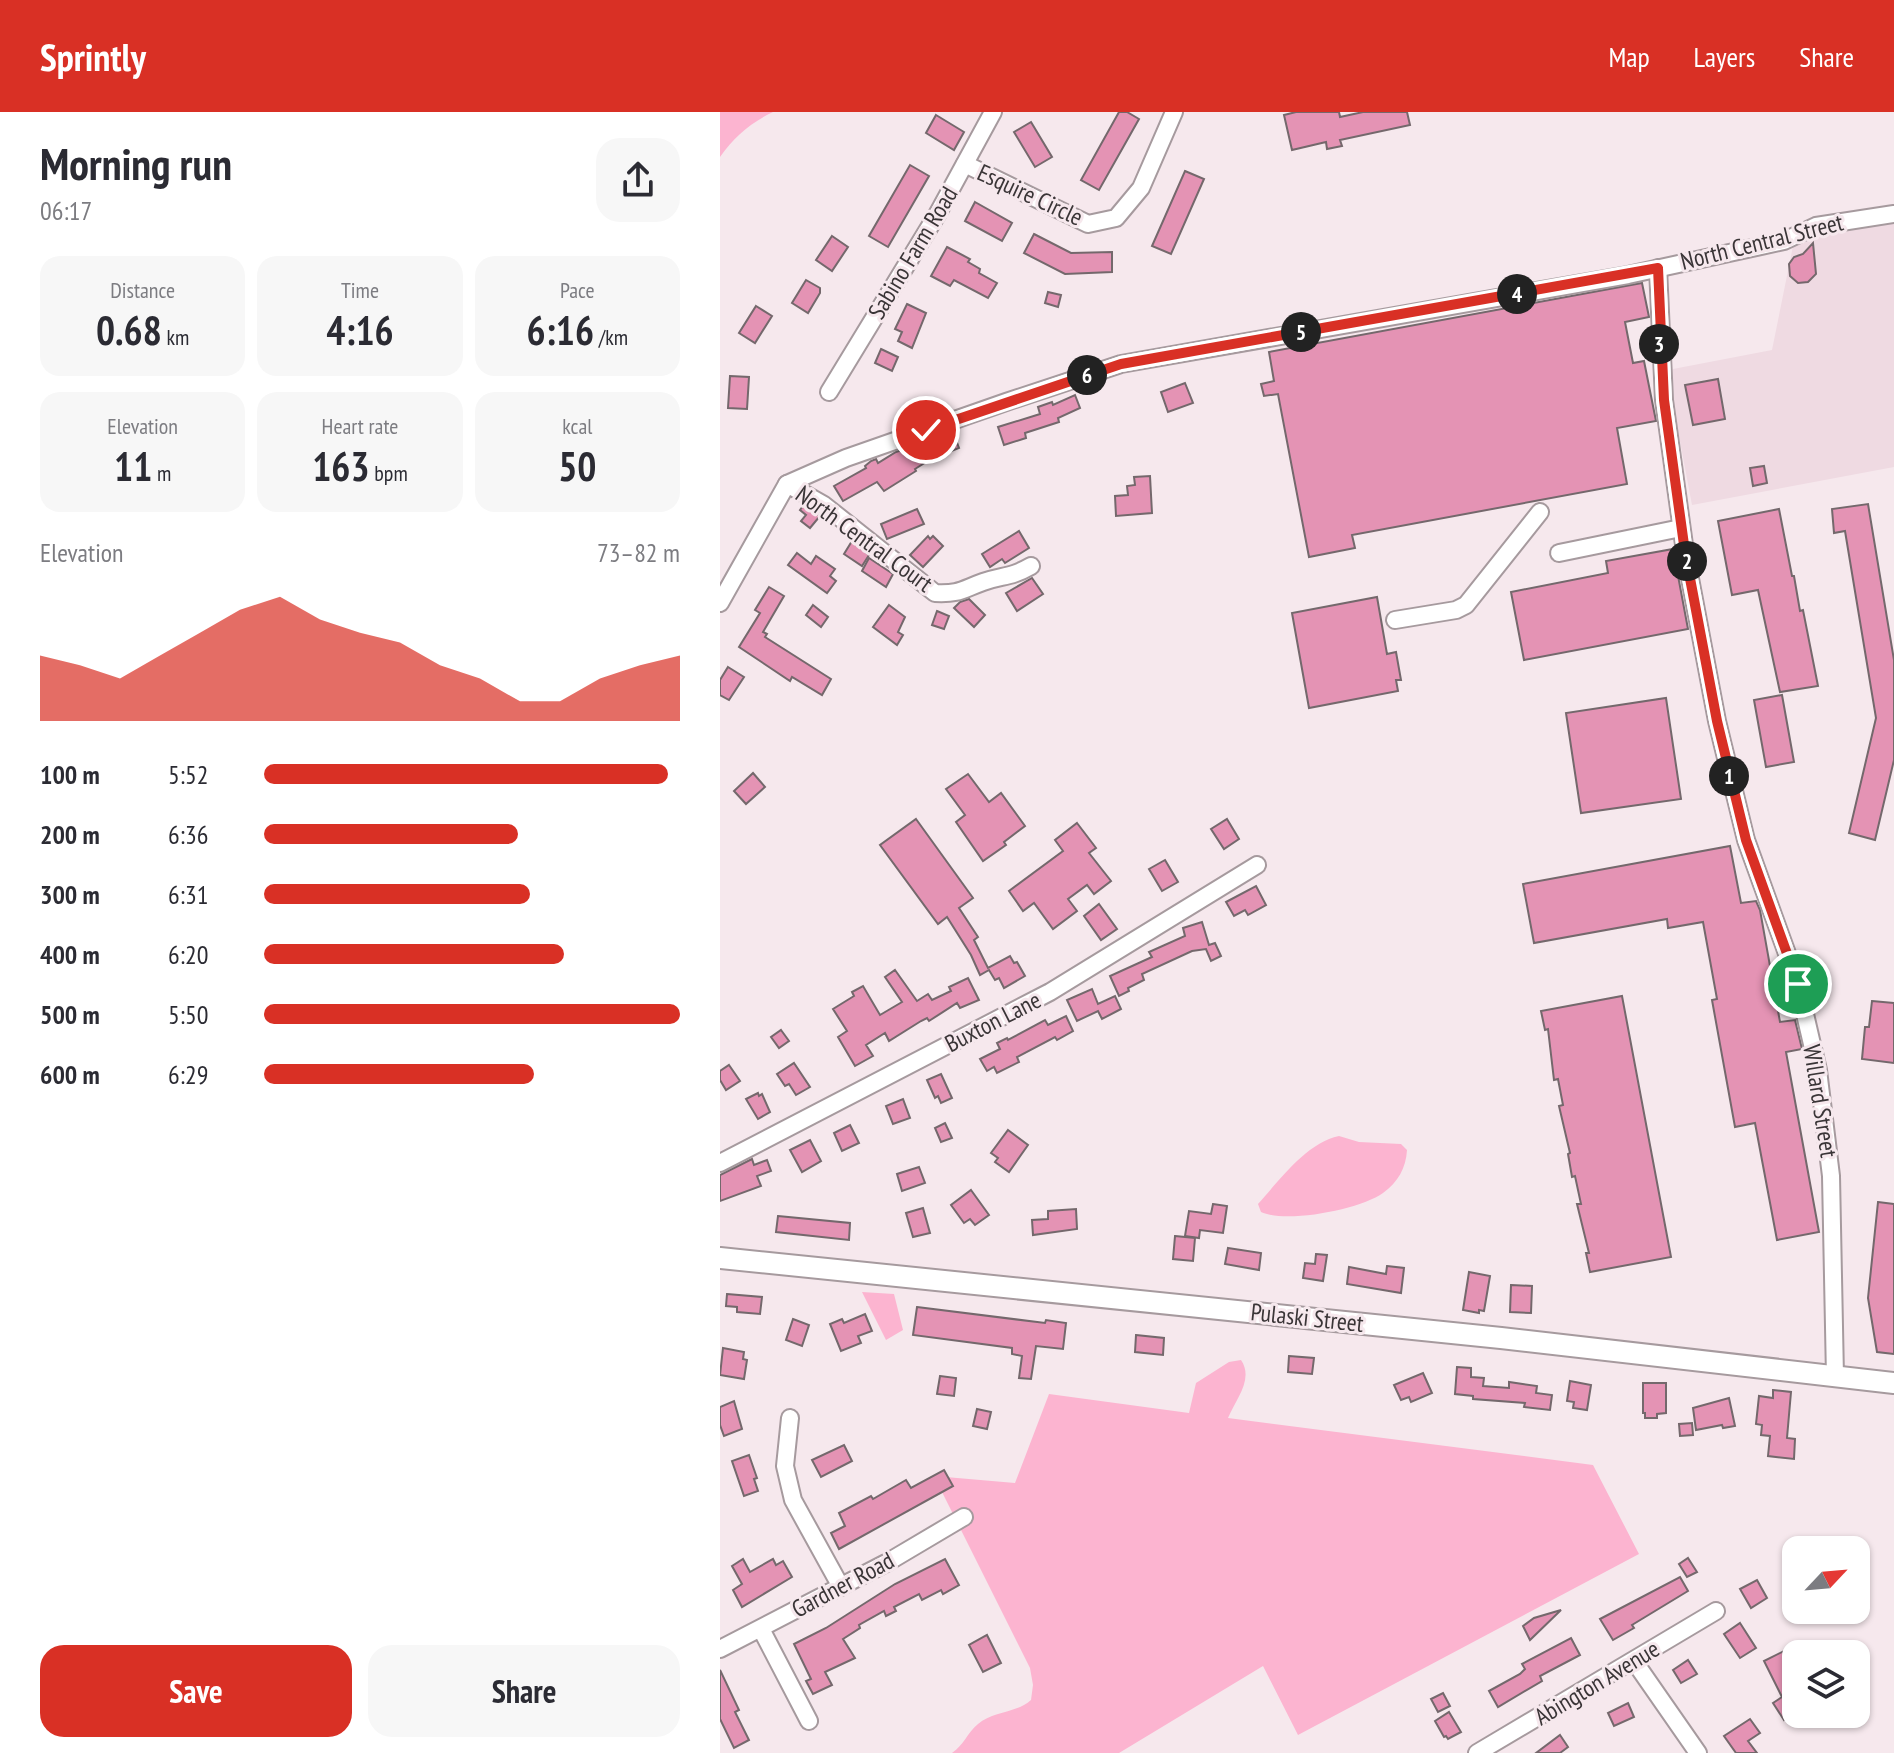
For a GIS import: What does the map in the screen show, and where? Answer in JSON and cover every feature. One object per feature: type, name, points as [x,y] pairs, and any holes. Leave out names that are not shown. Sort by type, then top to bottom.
[{"type":"main road","name":"Pulaski Street","points":[[720,1258],[1501,1338],[1894,1383]]},
{"type":"street","name":"Sabino Farm Road","points":[[829,392],[938,213],[993,112]]},
{"type":"street","name":"Esquire Circle","points":[[965,164],[1088,224],[1116,218],[1141,188],[1174,112]]},
{"type":"street","name":"North Central Street","points":[[787,484],[846,458],[1121,364],[1658,268],[1784,241],[1816,226],[1894,214]]},
{"type":"street","name":"Willard Street","points":[[1658,268],[1664,400],[1681,528],[1732,788],[1746,840],[1798,984],[1818,1070],[1831,1176],[1835,1377]]},
{"type":"street","name":"North Central Court","points":[[787,484],[824,505],[935,593],[958,594],[985,581],[1013,577],[1031,566]]},
{"type":"street","points":[[720,603],[787,484]]},
{"type":"street","points":[[1395,620],[1456,610],[1466,605],[1540,512]]},
{"type":"street","points":[[1559,553],[1681,528]]},
{"type":"street","name":"Buxton Lane","points":[[720,1163],[1050,992],[1257,865]]},
{"type":"street","points":[[790,1418],[785,1466],[793,1500],[841,1587]]},
{"type":"street","name":"Gardner Road","points":[[720,1649],[841,1587],[964,1517]]},
{"type":"street","name":"Abington Avenue","points":[[1484,1751],[1716,1611]]},
{"type":"street","points":[[761,1629],[809,1721]]},
{"type":"street","points":[[1634,1661],[1698,1753]]},
{"type":"shaded area","points":[[720,112],[773,112],[744,131],[720,157]]},
{"type":"shaded area","points":[[1894,222],[1894,467],[1692,505],[1669,373],[1673,369],[1772,350],[1793,246],[1851,226]]},
{"type":"shaded area","points":[[1339,1136],[1359,1142],[1401,1144],[1407,1150],[1406,1157],[1403,1169],[1393,1184],[1373,1199],[1324,1213],[1288,1216],[1261,1212],[1258,1204],[1294,1164],[1316,1146]]},
{"type":"shaded area","points":[[862,1292],[894,1294],[903,1330],[886,1340]]},
{"type":"shaded area","points":[[1241,1360],[1245,1367],[1245,1382],[1228,1418],[1593,1465],[1639,1554],[1298,1735],[1263,1666],[1119,1753],[952,1753],[984,1720],[1031,1700],[1033,1685],[1030,1668],[934,1476],[1015,1483],[1049,1394],[1189,1413],[1196,1383],[1229,1362]]},
{"type":"building","points":[[1119,112],[1127,112],[1139,119],[1099,190],[1081,180]]},
{"type":"building","points":[[1339,112],[1340,117],[1363,112],[1407,112],[1410,125],[1340,140],[1342,146],[1327,149],[1326,142],[1292,150],[1284,115]]},
{"type":"building","points":[[936,115],[964,132],[954,150],[926,133]]},
{"type":"building","points":[[1031,122],[1052,157],[1035,167],[1014,132]]},
{"type":"building","points":[[910,165],[929,176],[888,247],[869,236]]},
{"type":"building","points":[[1185,171],[1204,179],[1171,254],[1152,246]]},
{"type":"building","points":[[975,202],[1012,223],[1002,241],[965,221]]},
{"type":"building","points":[[1034,234],[1071,253],[1112,252],[1112,272],[1065,274],[1024,253]]},
{"type":"building","points":[[832,236],[848,247],[832,271],[816,260]]},
{"type":"building","points":[[1813,243],[1816,274],[1808,282],[1798,283],[1790,276],[1789,264]]},
{"type":"building","points":[[947,247],[970,259],[968,262],[980,269],[979,273],[997,283],[988,298],[954,280],[950,286],[931,276]]},
{"type":"building","points":[[806,280],[820,288],[808,313],[792,303]]},
{"type":"building","points":[[1642,283],[1649,317],[1625,322],[1633,363],[1644,361],[1656,421],[1617,428],[1627,484],[1352,535],[1355,548],[1309,557],[1278,394],[1264,396],[1261,384],[1274,381],[1269,352]]},
{"type":"building","points":[[1048,292],[1061,295],[1058,307],[1045,303]]},
{"type":"building","points":[[907,304],[926,313],[912,348],[898,341],[902,332],[895,329]]},
{"type":"building","points":[[756,306],[772,316],[755,343],[739,333]]},
{"type":"building","points":[[881,349],[898,357],[892,371],[875,363]]},
{"type":"building","points":[[730,376],[749,377],[747,409],[728,408]]},
{"type":"building","points":[[1718,379],[1725,419],[1693,425],[1685,385]]},
{"type":"building","points":[[1185,383],[1193,403],[1168,412],[1161,392]]},
{"type":"building","points":[[1075,395],[1080,408],[1058,418],[1059,422],[1025,433],[1026,438],[1004,445],[998,427],[1040,414],[1038,407],[1052,402],[1053,405]]},
{"type":"building","points":[[953,432],[959,448],[944,454],[938,438]]},
{"type":"building","points":[[913,446],[926,462],[916,471],[884,491],[877,482],[843,501],[834,486],[866,468],[871,461],[876,459],[878,463]]},
{"type":"building","points":[[1764,466],[1767,483],[1753,486],[1750,468]]},
{"type":"building","points":[[1150,476],[1152,513],[1116,516],[1115,496],[1128,495],[1127,486],[1135,485],[1134,477]]},
{"type":"building","points":[[1868,504],[1894,660],[1894,760],[1875,840],[1849,833],[1876,718],[1845,531],[1834,533],[1832,509]]},
{"type":"building","points":[[803,506],[820,516],[810,528],[801,521],[806,515],[800,510]]},
{"type":"building","points":[[917,509],[924,524],[887,539],[881,524]]},
{"type":"building","points":[[1779,509],[1818,686],[1780,692],[1758,590],[1732,595],[1718,521]]},
{"type":"building","points":[[1019,531],[1029,548],[1005,563],[1002,559],[990,567],[982,554]]},
{"type":"building","points":[[928,536],[930,539],[933,536],[943,546],[923,567],[910,555]]},
{"type":"building","points":[[852,541],[869,555],[862,566],[844,554]]},
{"type":"building","points":[[1673,549],[1688,629],[1524,660],[1511,592],[1608,573],[1606,561]]},
{"type":"building","points":[[797,553],[811,564],[816,556],[835,569],[830,576],[836,581],[827,593],[788,565]]},
{"type":"building","points":[[869,558],[893,574],[886,587],[862,571]]},
{"type":"building","points":[[1032,578],[1043,594],[1017,611],[1006,593]]},
{"type":"building","points":[[769,587],[784,596],[763,632],[767,634],[765,637],[831,679],[822,695],[792,677],[790,681],[739,647],[760,613],[755,610]]},
{"type":"building","points":[[1377,597],[1387,654],[1396,652],[1401,680],[1396,680],[1398,691],[1309,708],[1292,613]]},
{"type":"building","points":[[969,599],[985,615],[974,627],[954,608]]},
{"type":"building","points":[[813,605],[828,617],[821,627],[806,615]]},
{"type":"building","points":[[889,605],[905,617],[898,632],[903,635],[897,645],[873,627]]},
{"type":"building","points":[[937,611],[949,616],[944,629],[932,625]]},
{"type":"building","points":[[728,667],[744,677],[729,700],[720,695],[720,680]]},
{"type":"building","points":[[1782,695],[1794,762],[1766,767],[1754,700]]},
{"type":"building","points":[[1666,698],[1681,799],[1581,813],[1566,713]]},
{"type":"building","points":[[753,773],[765,787],[746,804],[734,791]]},
{"type":"building","points":[[968,774],[989,802],[1001,793],[1025,826],[1004,842],[1006,845],[983,861],[956,822],[965,815],[946,789]]},
{"type":"building","points":[[916,819],[973,898],[959,908],[978,937],[974,940],[988,968],[1010,956],[1025,976],[1004,988],[999,978],[995,980],[989,970],[980,975],[947,917],[938,924],[880,845]]},
{"type":"building","points":[[1227,819],[1239,839],[1224,849],[1211,829]]},
{"type":"building","points":[[1077,823],[1096,848],[1089,853],[1111,881],[1094,894],[1087,885],[1068,899],[1077,911],[1053,929],[1034,903],[1023,911],[1009,891],[1063,851],[1055,840]]},
{"type":"building","points":[[1730,846],[1741,903],[1756,901],[1760,910],[1780,1022],[1795,1020],[1802,1049],[1786,1052],[1819,1232],[1777,1240],[1755,1123],[1735,1127],[1712,1000],[1717,999],[1703,922],[1668,928],[1667,919],[1534,943],[1523,884]]},
{"type":"building","points":[[1165,860],[1178,882],[1162,891],[1149,869]]},
{"type":"building","points":[[1256,886],[1266,905],[1248,915],[1245,910],[1234,916],[1226,902]]},
{"type":"building","points":[[1099,904],[1117,929],[1101,940],[1084,916]]},
{"type":"building","points":[[1202,922],[1209,945],[1215,943],[1221,956],[1211,961],[1206,949],[1192,951],[1142,974],[1144,980],[1119,996],[1110,976],[1152,957],[1149,952],[1185,936],[1183,928]]},
{"type":"building","points":[[895,970],[917,1001],[928,994],[932,1000],[968,978],[979,1000],[960,1008],[957,1003],[889,1041],[885,1033],[866,1045],[873,1056],[855,1066],[838,1037],[847,1031],[833,1009],[854,996],[852,992],[863,986],[880,1015],[902,1002],[885,977]]},
{"type":"building","points":[[1092,989],[1098,1004],[1115,996],[1121,1009],[1102,1019],[1098,1011],[1077,1021],[1067,1000]]},
{"type":"building","points":[[1622,996],[1671,1257],[1590,1272],[1586,1253],[1589,1253],[1577,1204],[1581,1204],[1575,1176],[1572,1177],[1559,1106],[1563,1105],[1558,1079],[1554,1080],[1548,1029],[1545,1030],[1541,1011]]},
{"type":"building","points":[[1872,1001],[1894,1003],[1894,1063],[1862,1059],[1865,1027],[1869,1027]]},
{"type":"building","points":[[1066,1016],[1073,1031],[1017,1057],[1019,1062],[997,1073],[994,1067],[987,1071],[980,1059],[1000,1049],[997,1043],[1045,1020],[1048,1025]]},
{"type":"building","points":[[781,1030],[789,1041],[779,1048],[771,1037]]},
{"type":"building","points":[[794,1063],[810,1087],[796,1095],[777,1074]]},
{"type":"building","points":[[729,1065],[740,1081],[726,1090],[720,1080],[720,1071]]},
{"type":"building","points":[[941,1074],[952,1098],[941,1103],[938,1096],[935,1098],[927,1080]]},
{"type":"building","points":[[758,1093],[759,1096],[762,1094],[770,1112],[758,1119],[746,1099]]},
{"type":"building","points":[[903,1099],[910,1118],[893,1124],[886,1106]]},
{"type":"building","points":[[945,1123],[952,1138],[941,1142],[935,1128]]},
{"type":"building","points":[[850,1125],[859,1143],[842,1151],[834,1133]]},
{"type":"building","points":[[1008,1130],[1028,1145],[1009,1172],[995,1162],[998,1158],[991,1153]]},
{"type":"building","points":[[810,1140],[821,1161],[802,1172],[790,1150]]},
{"type":"building","points":[[752,1159],[754,1165],[767,1160],[771,1171],[757,1176],[761,1186],[720,1201],[720,1175]]},
{"type":"building","points":[[919,1167],[925,1183],[902,1191],[897,1174]]},
{"type":"building","points":[[971,1190],[989,1215],[975,1225],[970,1219],[964,1223],[951,1205]]},
{"type":"building","points":[[1878,1202],[1894,1204],[1894,1354],[1877,1352],[1868,1298]]},
{"type":"building","points":[[1213,1204],[1227,1206],[1223,1233],[1200,1230],[1199,1238],[1185,1236],[1189,1211],[1211,1214]]},
{"type":"building","points":[[923,1208],[930,1233],[913,1237],[906,1213]]},
{"type":"building","points":[[1076,1209],[1077,1229],[1033,1235],[1032,1220],[1048,1219],[1048,1211]]},
{"type":"building","points":[[778,1216],[850,1223],[849,1240],[776,1232]]},
{"type":"building","points":[[1175,1236],[1195,1238],[1193,1261],[1173,1259]]},
{"type":"building","points":[[1228,1248],[1261,1253],[1259,1270],[1225,1264]]},
{"type":"building","points":[[1316,1254],[1327,1255],[1323,1281],[1303,1278],[1305,1263],[1315,1264]]},
{"type":"building","points":[[1387,1266],[1404,1268],[1401,1293],[1347,1284],[1349,1267],[1386,1274]]},
{"type":"building","points":[[1469,1272],[1490,1276],[1484,1311],[1479,1310],[1479,1313],[1463,1310]]},
{"type":"building","points":[[1511,1285],[1532,1286],[1531,1313],[1510,1312]]},
{"type":"building","points":[[727,1294],[762,1297],[760,1314],[737,1312],[737,1307],[726,1306]]},
{"type":"building","points":[[917,1307],[1066,1323],[1063,1349],[1036,1346],[1031,1379],[1019,1378],[1022,1356],[1012,1354],[1012,1348],[913,1335]]},
{"type":"building","points":[[865,1314],[872,1331],[858,1336],[861,1343],[841,1351],[830,1324],[842,1319],[844,1323]]},
{"type":"building","points":[[793,1319],[809,1325],[802,1346],[786,1340]]},
{"type":"building","points":[[1136,1335],[1164,1338],[1163,1355],[1135,1352]]},
{"type":"building","points":[[723,1348],[744,1352],[743,1359],[747,1360],[744,1379],[720,1375]]},
{"type":"building","points":[[1289,1356],[1314,1358],[1312,1374],[1288,1372]]},
{"type":"building","points":[[1457,1367],[1471,1368],[1471,1377],[1484,1378],[1483,1386],[1509,1388],[1509,1382],[1537,1386],[1536,1393],[1552,1395],[1550,1410],[1524,1407],[1525,1403],[1473,1399],[1473,1396],[1455,1394]]},
{"type":"building","points":[[1423,1373],[1432,1393],[1411,1402],[1409,1397],[1401,1400],[1394,1385]]},
{"type":"building","points":[[940,1376],[956,1378],[954,1396],[937,1394]]},
{"type":"building","points":[[1570,1381],[1591,1385],[1587,1410],[1573,1408],[1574,1402],[1567,1401]]},
{"type":"building","points":[[1643,1383],[1666,1383],[1666,1413],[1657,1414],[1657,1418],[1645,1418]]},
{"type":"building","points":[[1773,1390],[1791,1392],[1787,1438],[1795,1439],[1794,1459],[1768,1456],[1770,1436],[1761,1435],[1762,1425],[1756,1424],[1759,1396],[1773,1398]]},
{"type":"building","points":[[1729,1398],[1735,1426],[1696,1430],[1693,1408]]},
{"type":"building","points":[[734,1401],[742,1429],[724,1436],[720,1425],[720,1407]]},
{"type":"building","points":[[977,1409],[991,1412],[987,1429],[973,1426]]},
{"type":"building","points":[[1692,1423],[1693,1435],[1680,1436],[1679,1424]]},
{"type":"building","points":[[844,1445],[852,1461],[821,1477],[812,1460]]},
{"type":"building","points":[[749,1455],[758,1491],[744,1496],[732,1461]]},
{"type":"building","points":[[944,1470],[953,1486],[839,1549],[831,1533],[845,1526],[839,1513],[871,1496],[873,1499],[906,1480],[911,1488]]},
{"type":"building","points":[[1688,1558],[1697,1572],[1687,1577],[1679,1564]]},
{"type":"building","points":[[743,1559],[750,1572],[773,1559],[776,1565],[783,1561],[792,1577],[742,1607],[733,1590],[742,1584],[732,1566]]},
{"type":"building","points":[[945,1559],[959,1585],[922,1600],[919,1594],[894,1607],[896,1611],[886,1616],[884,1611],[859,1625],[860,1628],[843,1639],[855,1658],[825,1672],[832,1685],[813,1694],[806,1681],[811,1679],[794,1644],[826,1628],[895,1584]]},
{"type":"building","points":[[1680,1577],[1688,1591],[1613,1640],[1600,1619]]},
{"type":"building","points":[[1757,1580],[1767,1598],[1751,1608],[1740,1589]]},
{"type":"building","points":[[1561,1610],[1530,1640],[1523,1626],[1534,1618]]},
{"type":"building","points":[[1740,1623],[1756,1648],[1740,1658],[1724,1634]]},
{"type":"building","points":[[987,1635],[1001,1663],[983,1672],[969,1645]]},
{"type":"building","points":[[1571,1638],[1580,1655],[1540,1676],[1542,1681],[1498,1707],[1489,1691],[1520,1674],[1525,1669],[1522,1664]]},
{"type":"building","points":[[1782,1652],[1782,1697],[1764,1661]]},
{"type":"building","points":[[1688,1660],[1697,1674],[1681,1683],[1673,1670]]},
{"type":"building","points":[[720,1670],[749,1740],[734,1748],[720,1719]]},
{"type":"building","points":[[1443,1693],[1450,1706],[1438,1712],[1431,1699]]},
{"type":"building","points":[[1782,1697],[1782,1717],[1773,1703]]},
{"type":"building","points":[[1628,1703],[1634,1717],[1614,1726],[1608,1713]]},
{"type":"building","points":[[1449,1712],[1461,1732],[1448,1739],[1435,1721]]},
{"type":"building","points":[[1750,1719],[1760,1733],[1748,1741],[1757,1753],[1736,1753],[1724,1736]]},
{"type":"building","points":[[1560,1735],[1568,1747],[1560,1753],[1536,1753]]},
{"type":"route","points":[[926,430],[1121,364],[1658,268],[1664,400],[1685,552],[1717,721],[1746,840],[1798,984]]}]
